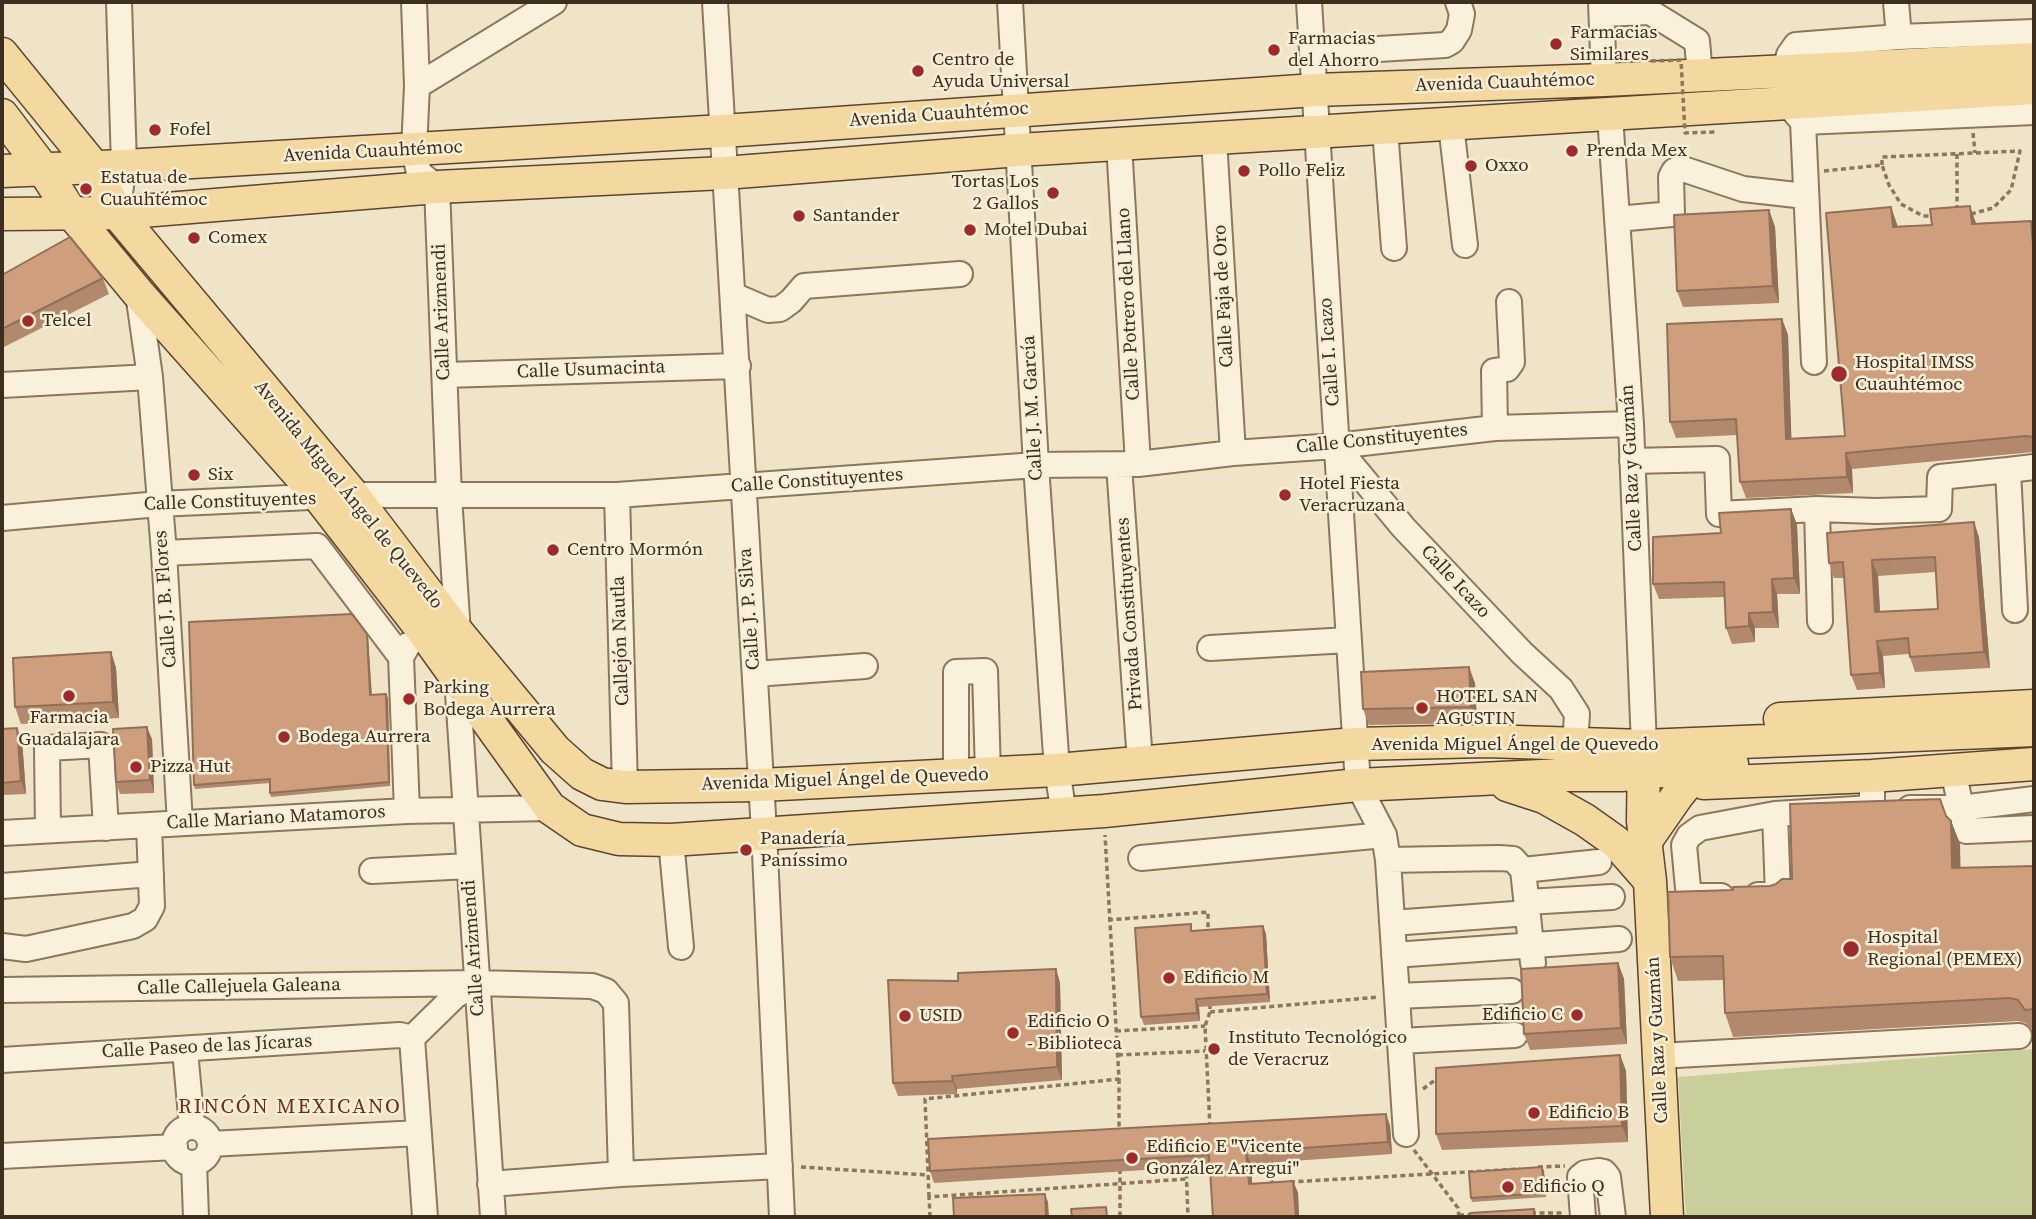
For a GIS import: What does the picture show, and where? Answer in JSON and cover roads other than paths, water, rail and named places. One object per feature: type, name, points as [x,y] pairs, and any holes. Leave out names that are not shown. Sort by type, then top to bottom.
[{"type":"main road","name":"Avenida Miguel Ángel de Quevedo","points":[[2,54],[109,167],[117,212],[353,495],[458,633],[555,750],[582,774],[601,784],[625,787],[760,785],[988,774],[1354,744],[1486,741],[1576,730],[1639,761]]},
{"type":"main road","name":"Avenida Cuauhtémoc","points":[[2,171],[723,131],[1315,90],[1700,75],[1791,98],[2034,59]]},
{"type":"main road","name":"Avenida Cuauhtémoc","points":[[2,214],[117,212],[437,187],[724,173],[1019,150],[1610,115],[1791,98],[2034,88]]},
{"type":"main road","name":"Avenida Miguel Ángel de Quevedo","points":[[2,115],[43,169],[70,211],[138,293],[320,498],[420,627],[550,808],[582,830],[619,839],[671,839],[1064,814],[1358,785],[1521,778],[1639,761],[2034,730]]},
{"type":"main road","points":[[1639,761],[2034,706]]},
{"type":"main road","points":[[1521,778],[1562,762],[1576,730]]},
{"type":"main road","points":[[1644,831],[1695,774],[2034,750]]},
{"type":"main road","points":[[1639,761],[1695,774],[1872,776],[2034,764]]},
{"type":"main road","name":"Calle Raz y Guzmán","points":[[1639,761],[1650,881],[1667,1217]]},
{"type":"main road","points":[[1489,780],[1544,797],[1585,820],[1616,842],[1650,881]]},
{"type":"street","points":[[109,167],[119,2]]},
{"type":"street","points":[[414,2],[418,86],[414,150],[419,173],[437,187]]},
{"type":"street","points":[[418,86],[554,2]]},
{"type":"street","name":"Calle J. P. Silva","points":[[715,2],[764,832],[782,1217]]},
{"type":"street","name":"Calle J. M. García","points":[[1010,2],[1036,465],[1058,770],[1064,814]]},
{"type":"street","name":"Calle I. Icazo","points":[[1309,2],[1358,785]]},
{"type":"street","points":[[1312,53],[1445,45],[1452,41],[1459,30],[1462,14],[1458,2]]},
{"type":"street","points":[[1896,2],[1899,37]]},
{"type":"street","points":[[1604,79],[1602,8],[1650,12],[1697,41],[1700,75]]},
{"type":"street","points":[[1814,362],[1805,185],[1791,98],[1789,55],[1797,46],[1899,37],[2034,33]]},
{"type":"street","name":"Avenida Cuauhtémoc","points":[[1791,98],[2034,112]]},
{"type":"street","name":"Calle Raz y Guzmán","points":[[1610,115],[1631,424],[1639,761]]},
{"type":"street","points":[[1451,125],[1465,245]]},
{"type":"street","points":[[1385,129],[1394,248]]},
{"type":"street","name":"Calle Faja de Oro","points":[[1214,139],[1233,453]]},
{"type":"street","name":"Calle Potrero del Llano","points":[[1119,144],[1129,464]]},
{"type":"street","points":[[1617,219],[1672,214],[1671,177],[1674,171],[1680,168],[1743,189],[1805,185]]},
{"type":"street","name":"Calle Arizmendi","points":[[437,187],[449,496],[458,633]]},
{"type":"street","points":[[733,295],[768,310],[780,309],[804,286],[960,274]]},
{"type":"street","name":"Calle J. B. Flores","points":[[138,293],[150,377],[164,553],[180,823]]},
{"type":"street","points":[[1495,428],[1494,371],[1507,369],[1512,362],[1508,303]]},
{"type":"street","name":"Calle Usumacinta","points":[[445,375],[738,366]]},
{"type":"street","points":[[2,385],[150,377]]},
{"type":"street","name":"Calle Constituyentes","points":[[2,518],[159,504],[353,495],[617,495],[1036,465],[1129,464],[1336,446],[1495,428],[1631,424]]},
{"type":"street","name":"Calle Icazo","points":[[1336,446],[1403,527],[1522,653],[1561,689],[1576,730]]},
{"type":"street","points":[[1632,461],[1717,459],[1719,514],[1817,509],[1876,512],[1938,509],[1940,477],[2034,467]]},
{"type":"street","name":"Privada Constituyentes","points":[[1129,464],[1140,762]]},
{"type":"street","points":[[2008,470],[2015,610]]},
{"type":"street","name":"Callejón Nautla","points":[[617,495],[625,787]]},
{"type":"street","points":[[1817,509],[1821,621]]},
{"type":"street","points":[[164,553],[317,546],[353,541]]},
{"type":"street","points":[[317,546],[401,657]]},
{"type":"street","points":[[407,811],[401,657],[420,627]]},
{"type":"street","points":[[1210,648],[1348,640]]},
{"type":"street","points":[[755,674],[865,666]]},
{"type":"street","points":[[956,775],[956,672],[985,671],[988,774]]},
{"type":"street","name":"Calle Arizmendi","points":[[457,678],[493,1217]]},
{"type":"street","points":[[48,830],[47,748],[101,745],[106,828]]},
{"type":"street","points":[[1954,770],[1966,831],[2034,828]]},
{"type":"street","points":[[1872,776],[1872,808]]},
{"type":"street","points":[[1358,785],[1384,835],[1388,860],[1405,1141]]},
{"type":"street","points":[[1775,814],[1778,895],[1704,896],[1690,893],[1684,845],[1689,836],[1700,828],[1775,814],[1872,808],[1961,807],[2034,799]]},
{"type":"street","name":"Calle Mariano Matamoros","points":[[2,833],[407,811],[550,808]]},
{"type":"street","points":[[2,946],[26,949],[133,926],[145,919],[152,906],[149,825]]},
{"type":"street","points":[[1141,858],[1384,835]]},
{"type":"street","points":[[671,839],[681,947]]},
{"type":"street","points":[[1388,860],[1513,859],[1523,870],[1532,954]]},
{"type":"street","points":[[1523,870],[1599,862]]},
{"type":"street","points":[[372,871],[469,866]]},
{"type":"street","points":[[2,886],[152,874]]},
{"type":"street","points":[[1392,923],[1612,897]]},
{"type":"street","points":[[1394,955],[1532,954],[1619,939]]},
{"type":"street","points":[[425,1217],[415,1048],[412,1038],[455,996],[477,984]]},
{"type":"street","name":"Calle Callejuela Galeana","points":[[2,990],[477,984],[592,986],[606,991],[616,1003],[621,1174]]},
{"type":"street","points":[[1397,996],[1512,991]]},
{"type":"street","name":"Calle Paseo de las Jícaras","points":[[2,1060],[400,1035],[412,1038]]},
{"type":"street","points":[[1400,1041],[1514,1035]]},
{"type":"street","points":[[1659,1056],[2019,1036]]},
{"type":"street","points":[[185,1050],[192,1127]]},
{"type":"street","points":[[192,1127],[203,1130],[210,1144],[204,1158],[194,1163],[179,1157],[175,1141],[181,1131],[192,1127]]},
{"type":"street","points":[[210,1144],[419,1133]]},
{"type":"street","points":[[2,1156],[175,1147]]},
{"type":"street","points":[[194,1163],[196,1217]]},
{"type":"street","points":[[490,1184],[780,1166]]},
{"type":"street","points":[[1576,1215],[1580,1177],[1585,1172],[1599,1171],[1608,1177],[1613,1217]]},
{"type":"place","name":"Farmacias Similares","points":[[1556,44]]},
{"type":"place","name":"Farmacias del Ahorro","points":[[1274,50]]},
{"type":"place","name":"Centro de Ayuda Universal","points":[[918,71]]},
{"type":"place","name":"Fofel","points":[[155,130]]},
{"type":"place","name":"Prenda Mex","points":[[1572,151]]},
{"type":"place","name":"Oxxo","points":[[1471,166]]},
{"type":"place","name":"Pollo Feliz","points":[[1244,171]]},
{"type":"place","name":"Estatua de Cuauhtémoc","points":[[86,189]]},
{"type":"place","name":"Tortas Los 2 Gallos","points":[[1053,193]]},
{"type":"place","name":"Santander","points":[[799,216]]},
{"type":"place","name":"Motel Dubai","points":[[970,230]]},
{"type":"place","name":"Comex","points":[[194,238]]},
{"type":"place","name":"Telcel","points":[[28,321]]},
{"type":"place","name":"Hospital IMSS Cuauhtémoc","points":[[1839,374]]},
{"type":"place","name":"Six","points":[[194,475]]},
{"type":"place","name":"Hotel Fiesta Veracruzana","points":[[1285,495]]},
{"type":"place","name":"Centro Mormón","points":[[553,550]]},
{"type":"place","name":"Farmacia Guadalajara","points":[[69,696]]},
{"type":"place","name":"Parking Bodega Aurrera","points":[[409,699]]},
{"type":"place","name":"HOTEL SAN AGUSTIN","points":[[1422,708]]},
{"type":"place","name":"Bodega Aurrera","points":[[284,737]]},
{"type":"place","name":"Pizza Hut","points":[[136,767]]},
{"type":"place","name":"Panadería Paníssimo","points":[[746,850]]},
{"type":"place","name":"Hospital Regional (PEMEX)","points":[[1851,949]]},
{"type":"place","name":"Edificio M","points":[[1169,978]]},
{"type":"place","name":"Edificio C","points":[[1577,1015]]},
{"type":"place","name":"USID","points":[[905,1016]]},
{"type":"place","name":"Edificio O - Biblioteca","points":[[1013,1033]]},
{"type":"place","name":"Instituto Tecnológico de Veracruz","points":[[1214,1049]]},
{"type":"place","name":"Edificio B","points":[[1534,1113]]},
{"type":"place","name":"Edificio E \"Vicente González Arregui\"","points":[[1132,1158]]},
{"type":"place","name":"Edificio Q","points":[[1508,1187]]},
{"type":"district","name":"RINCÓN MEXICANO","points":[[290,1108]]}]
